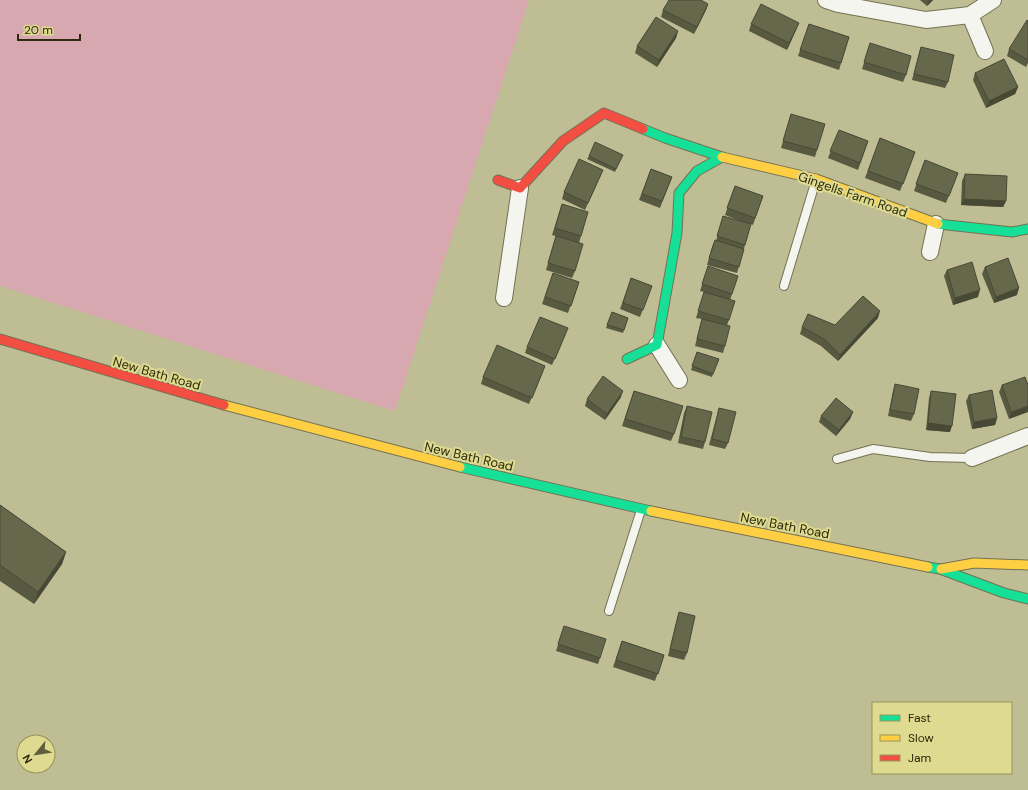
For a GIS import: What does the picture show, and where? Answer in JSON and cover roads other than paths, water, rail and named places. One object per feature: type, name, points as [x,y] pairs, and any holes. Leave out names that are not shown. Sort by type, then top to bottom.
[{"type":"main road","name":"Gingells Farm Road","points":[[520,188],[563,141],[604,113],[665,138],[722,157],[816,179],[936,224],[1012,232],[1028,229]]},
{"type":"main road","points":[[627,359],[657,345],[677,233],[679,193],[697,171],[722,157]]},
{"type":"main road","points":[[498,180],[520,188]]},
{"type":"main road","name":"New Bath Road","points":[[0,339],[253,414],[433,461],[641,509],[940,569],[1004,593],[1028,599]]},
{"type":"main road","name":"New Bath Road","points":[[940,569],[974,563],[1028,565]]},
{"type":"street","points":[[826,0],[838,4],[926,20],[970,15],[993,0]]},
{"type":"street","points":[[970,15],[985,51]]},
{"type":"street","points":[[504,298],[520,188]]},
{"type":"street","points":[[930,252],[936,224]]},
{"type":"street","points":[[657,345],[680,380]]},
{"type":"street","points":[[972,458],[1028,436]]},
{"type":"lane","points":[[784,286],[816,179]]},
{"type":"lane","points":[[837,459],[874,449],[930,457],[972,458]]},
{"type":"lane","points":[[609,611],[641,509]]}]
